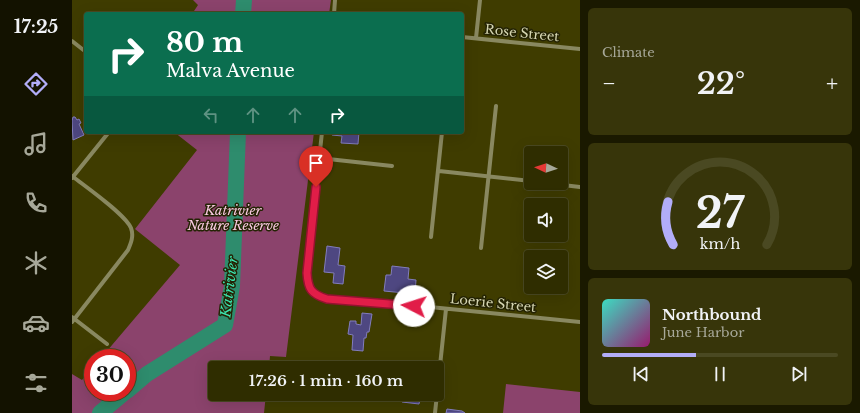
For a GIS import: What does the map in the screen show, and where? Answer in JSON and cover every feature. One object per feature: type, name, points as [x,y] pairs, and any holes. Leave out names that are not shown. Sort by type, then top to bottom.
[{"type":"street","points":[[334,12],[335,0]]},
{"type":"street","points":[[476,38],[480,0]]},
{"type":"street","name":"Rose Street","points":[[464,37],[580,49]]},
{"type":"street","points":[[72,41],[84,50]]},
{"type":"street","points":[[481,248],[496,106]]},
{"type":"street","points":[[106,134],[72,177],[121,216],[128,223],[131,230],[132,237],[128,250],[73,319],[107,344]]},
{"type":"street","points":[[322,134],[320,158],[392,166]]},
{"type":"street","points":[[431,237],[442,134]]},
{"type":"street","name":"Loerie Street","points":[[320,158],[307,273],[311,290],[320,297],[327,299],[580,322]]},
{"type":"street","points":[[439,172],[524,180]]},
{"type":"street","points":[[568,186],[580,187]]},
{"type":"street","points":[[435,413],[446,309]]},
{"type":"green space","points":[[193,0],[331,0],[329,12],[193,12],[198,5]]},
{"type":"green space","name":"Katrivier Nature Reserve","points":[[177,134],[314,134],[286,357],[270,356],[270,361],[208,361],[208,401],[265,401],[264,413],[72,413],[72,374],[82,380],[84,378],[84,401],[136,401],[136,349],[109,349],[180,265],[135,229],[197,150]]},
{"type":"green space","points":[[506,384],[580,392],[580,413],[503,413]]},
{"type":"building","points":[[73,117],[77,120],[79,119],[81,123],[79,124],[84,135],[73,140],[72,121]]},
{"type":"building","points":[[359,134],[358,144],[341,143],[342,136],[332,135]]},
{"type":"building","points":[[327,246],[340,248],[338,265],[345,266],[343,284],[333,283],[334,273],[324,272]]},
{"type":"building","points":[[392,266],[409,268],[408,279],[416,280],[415,294],[384,291],[386,275],[391,275]]},
{"type":"building","points":[[362,313],[372,314],[369,332],[367,332],[366,338],[364,338],[363,351],[352,350],[353,335],[348,334],[350,321],[356,321],[356,324],[361,325]]},
{"type":"building","points":[[402,401],[420,401],[419,404]]},
{"type":"building","points":[[447,409],[462,411],[465,413],[446,413]]},
{"type":"waterway","name":"Katrivier","points":[[243,12],[244,0]]},
{"type":"waterway","name":"Katrivier","points":[[136,383],[147,374],[225,325],[232,286],[238,134]]},
{"type":"waterway","name":"Katrivier","points":[[100,413],[114,401]]},
{"type":"route","points":[[316,187],[307,273],[311,290],[320,297],[327,299],[414,306]]}]
